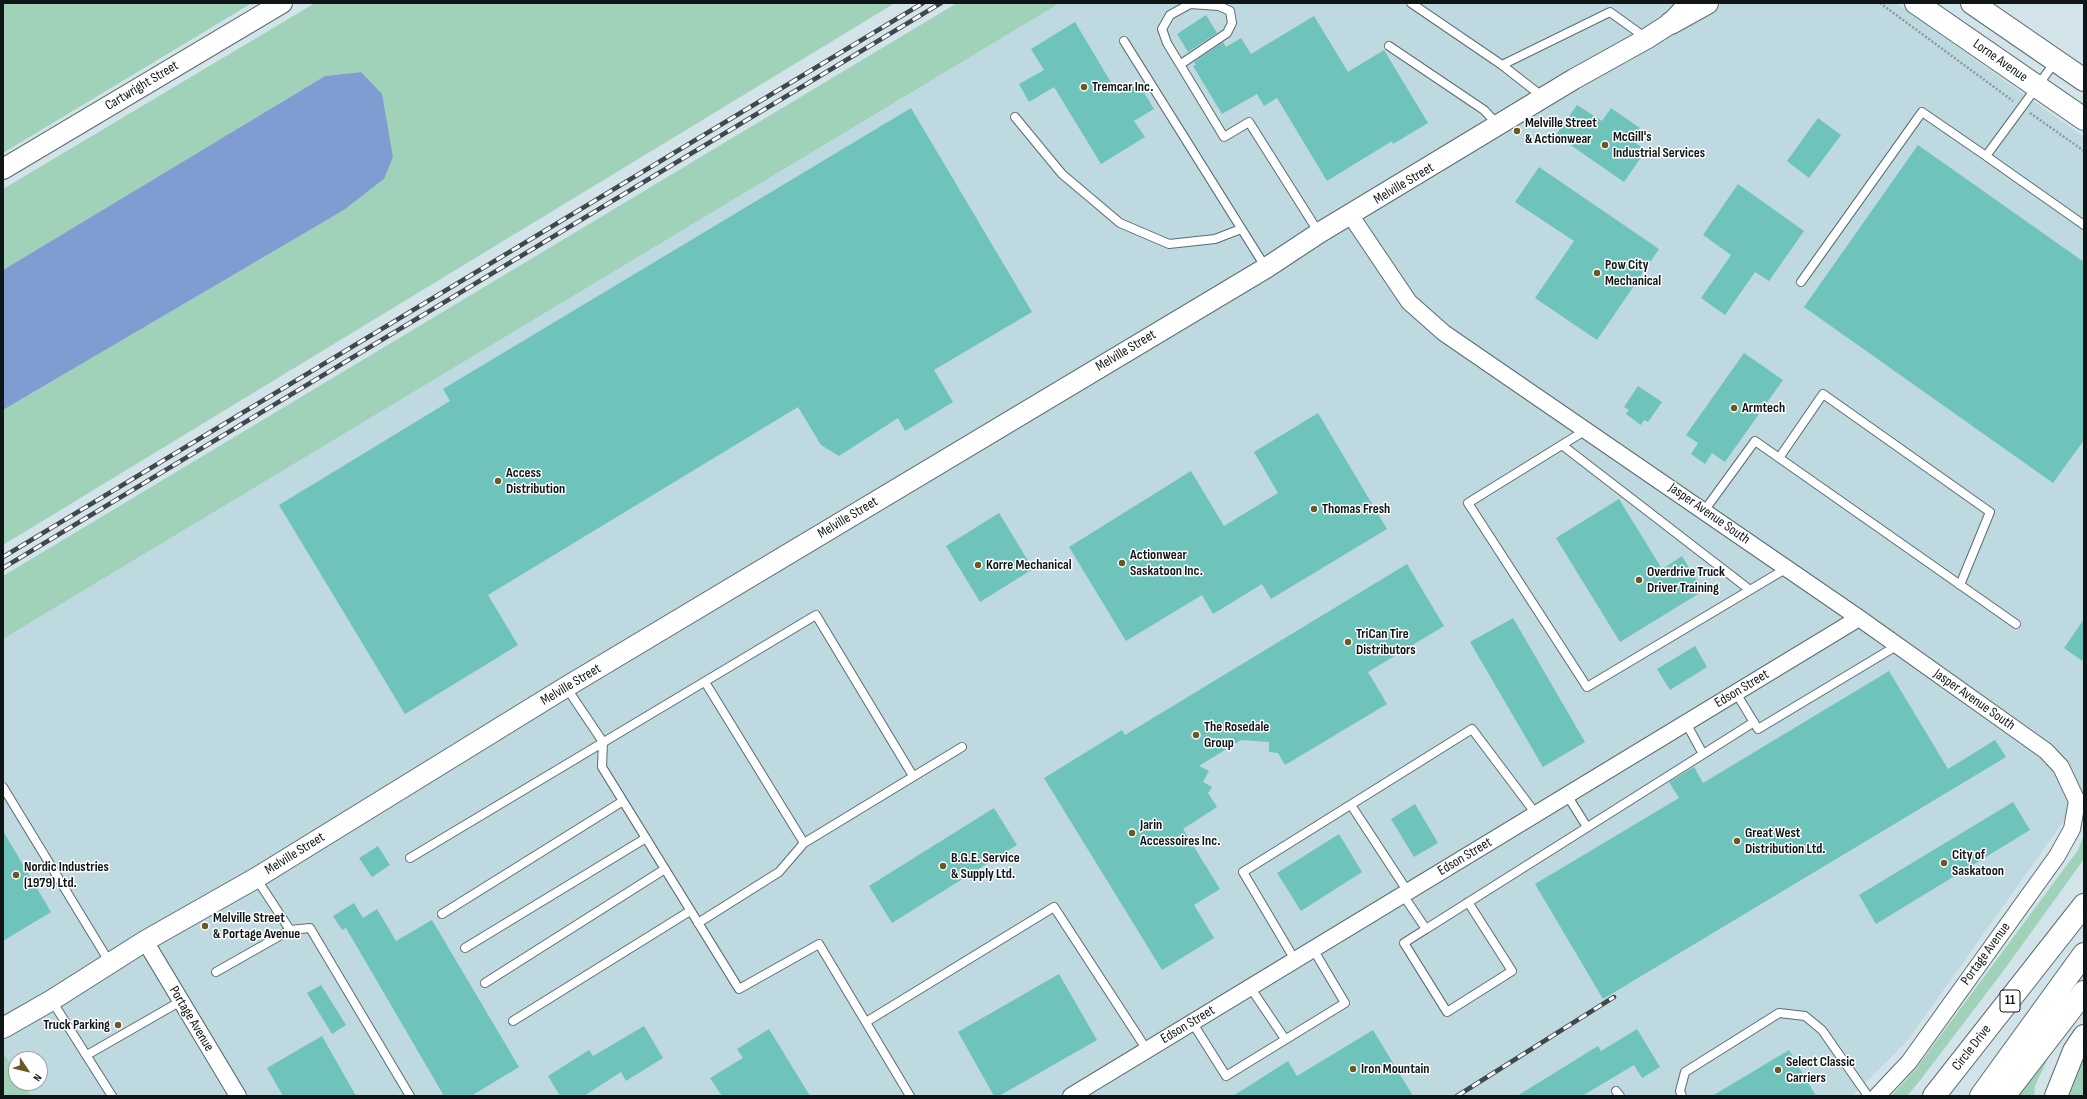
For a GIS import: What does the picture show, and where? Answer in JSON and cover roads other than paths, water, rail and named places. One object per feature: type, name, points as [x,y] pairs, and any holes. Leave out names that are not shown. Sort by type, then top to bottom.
[{"type":"main road","points":[[1671,24],[1707,3]]},
{"type":"main road","name":"Lorne Avenue","points":[[1916,3],[2084,119]]},
{"type":"main road","points":[[1972,3],[2084,80]]},
{"type":"main road","name":"Circle Drive","points":[[1934,1096],[2084,905]]},
{"type":"main road","name":"11","points":[[1981,1096],[2084,954]]},
{"type":"main road","points":[[2004,1096],[2084,992]]},
{"type":"main road","points":[[2056,1096],[2074,1051],[2084,1036]]},
{"type":"street","name":"Cartwright Street","points":[[3,169],[282,3]]},
{"type":"street","name":"Melville Street","points":[[3,1028],[52,1000],[145,941],[256,878],[566,688],[1266,268],[1319,233],[1351,216],[1545,98],[1671,24],[1690,3]]},
{"type":"street","name":"Jasper Avenue South","points":[[1351,216],[1409,302],[1444,333],[1898,645],[2046,751],[2061,767],[2077,801]]},
{"type":"street","name":"Edson Street","points":[[1071,1096],[1859,618]]},
{"type":"street","name":"Portage Avenue","points":[[1877,1096],[1909,1062],[2057,856],[2072,828],[2077,801]]},
{"type":"street","name":"Portage Avenue","points":[[145,941],[238,1096]]},
{"type":"lane","points":[[1411,3],[1502,66],[1545,98]]},
{"type":"lane","points":[[1181,64],[1226,33],[1232,23],[1230,11],[1219,6],[1190,4],[1170,15],[1162,29],[1167,43],[1224,137],[1249,122],[1319,233]]},
{"type":"lane","points":[[1502,66],[1610,12],[1646,39]]},
{"type":"lane","points":[[1124,41],[1266,268]]},
{"type":"lane","points":[[1388,46],[1484,110],[1499,126]]},
{"type":"lane","points":[[1986,156],[2056,61]]},
{"type":"lane","points":[[1801,282],[1922,112],[2084,225]]},
{"type":"lane","points":[[1015,118],[1062,174],[1120,223],[1169,244],[1214,239],[1241,229]]},
{"type":"lane","points":[[1779,458],[1823,394],[1990,512],[1960,585]]},
{"type":"lane","points":[[1586,430],[1468,503],[1587,687],[1787,568]]},
{"type":"lane","points":[[1704,511],[1755,441],[2016,624]]},
{"type":"lane","points":[[1562,445],[1750,590]]},
{"type":"lane","points":[[410,858],[816,615],[913,776]]},
{"type":"lane","points":[[1736,693],[1758,729],[1898,645]]},
{"type":"lane","points":[[705,682],[804,843]]},
{"type":"lane","points":[[566,688],[602,742],[602,766],[739,989],[819,944],[910,1096]]},
{"type":"lane","points":[[1468,902],[1512,971],[1447,1012],[1404,943],[1468,902],[1702,754],[1754,722]]},
{"type":"lane","points":[[1686,723],[1702,754]]},
{"type":"lane","points":[[1294,960],[1243,872],[1472,729],[1536,814]]},
{"type":"lane","points":[[698,923],[779,872],[804,843],[962,747]]},
{"type":"lane","points":[[3,787],[110,964]]},
{"type":"lane","points":[[1567,795],[1587,827]]},
{"type":"lane","points":[[442,914],[624,801]]},
{"type":"lane","points":[[1350,805],[1406,893],[1426,929]]},
{"type":"lane","points":[[465,948],[646,838]]},
{"type":"lane","points":[[485,983],[664,869]]},
{"type":"lane","points":[[256,878],[290,930]]},
{"type":"lane","points":[[866,1022],[1054,907],[1147,1050]]},
{"type":"lane","points":[[513,1022],[690,911]]},
{"type":"lane","points":[[216,972],[290,930],[310,928],[410,1096]]},
{"type":"lane","points":[[1192,1022],[1226,1076],[1286,1040],[1345,1003],[1313,949]]},
{"type":"lane","points":[[1250,987],[1286,1040]]},
{"type":"lane","points":[[52,1000],[112,1096]]},
{"type":"lane","points":[[87,1055],[181,1001]]},
{"type":"lane","points":[[1682,1096],[1680,1091],[1685,1072],[1779,1013],[1804,1016],[1822,1030],[1868,1096]]},
{"type":"water","points":[[361,72],[382,94],[393,157],[384,179],[344,210],[3,410],[3,270],[325,76]]},
{"type":"railway","points":[[3,557],[923,3]]},
{"type":"railway","points":[[3,568],[941,3]]},
{"type":"railway","points":[[1457,1096],[1614,997]]},
{"type":"place","name":"Tremcar Inc.","points":[[1084,87]]},
{"type":"place","name":"Melville Street & Actionwear","points":[[1517,131]]},
{"type":"place","name":"McGill's Industrial Services","points":[[1605,145]]},
{"type":"place","name":"Pow City Mechanical","points":[[1597,273]]},
{"type":"place","name":"Armtech","points":[[1734,408]]},
{"type":"place","name":"Access Distribution","points":[[498,481]]},
{"type":"place","name":"Thomas Fresh","points":[[1314,509]]},
{"type":"place","name":"Actionwear Saskatoon Inc.","points":[[1122,563]]},
{"type":"place","name":"Korre Mechanical","points":[[978,565]]},
{"type":"place","name":"Overdrive Truck Driver Training","points":[[1639,580]]},
{"type":"place","name":"TriCan Tire Distributors","points":[[1348,642]]},
{"type":"place","name":"The Rosedale Group","points":[[1196,735]]},
{"type":"place","name":"Jarin Accessoires Inc.","points":[[1132,833]]},
{"type":"place","name":"Great West Distribution Ltd.","points":[[1737,841]]},
{"type":"place","name":"City of Saskatoon","points":[[1944,863]]},
{"type":"place","name":"B.G.E. Service & Supply Ltd.","points":[[943,866]]},
{"type":"place","name":"Nordic Industries (1979) Ltd.","points":[[16,875]]},
{"type":"place","name":"Melville Street & Portage Avenue","points":[[205,926]]},
{"type":"place","name":"Truck Parking","points":[[118,1025]]},
{"type":"place","name":"Iron Mountain","points":[[1353,1069]]},
{"type":"place","name":"Select Classic Carriers","points":[[1778,1070]]}]
